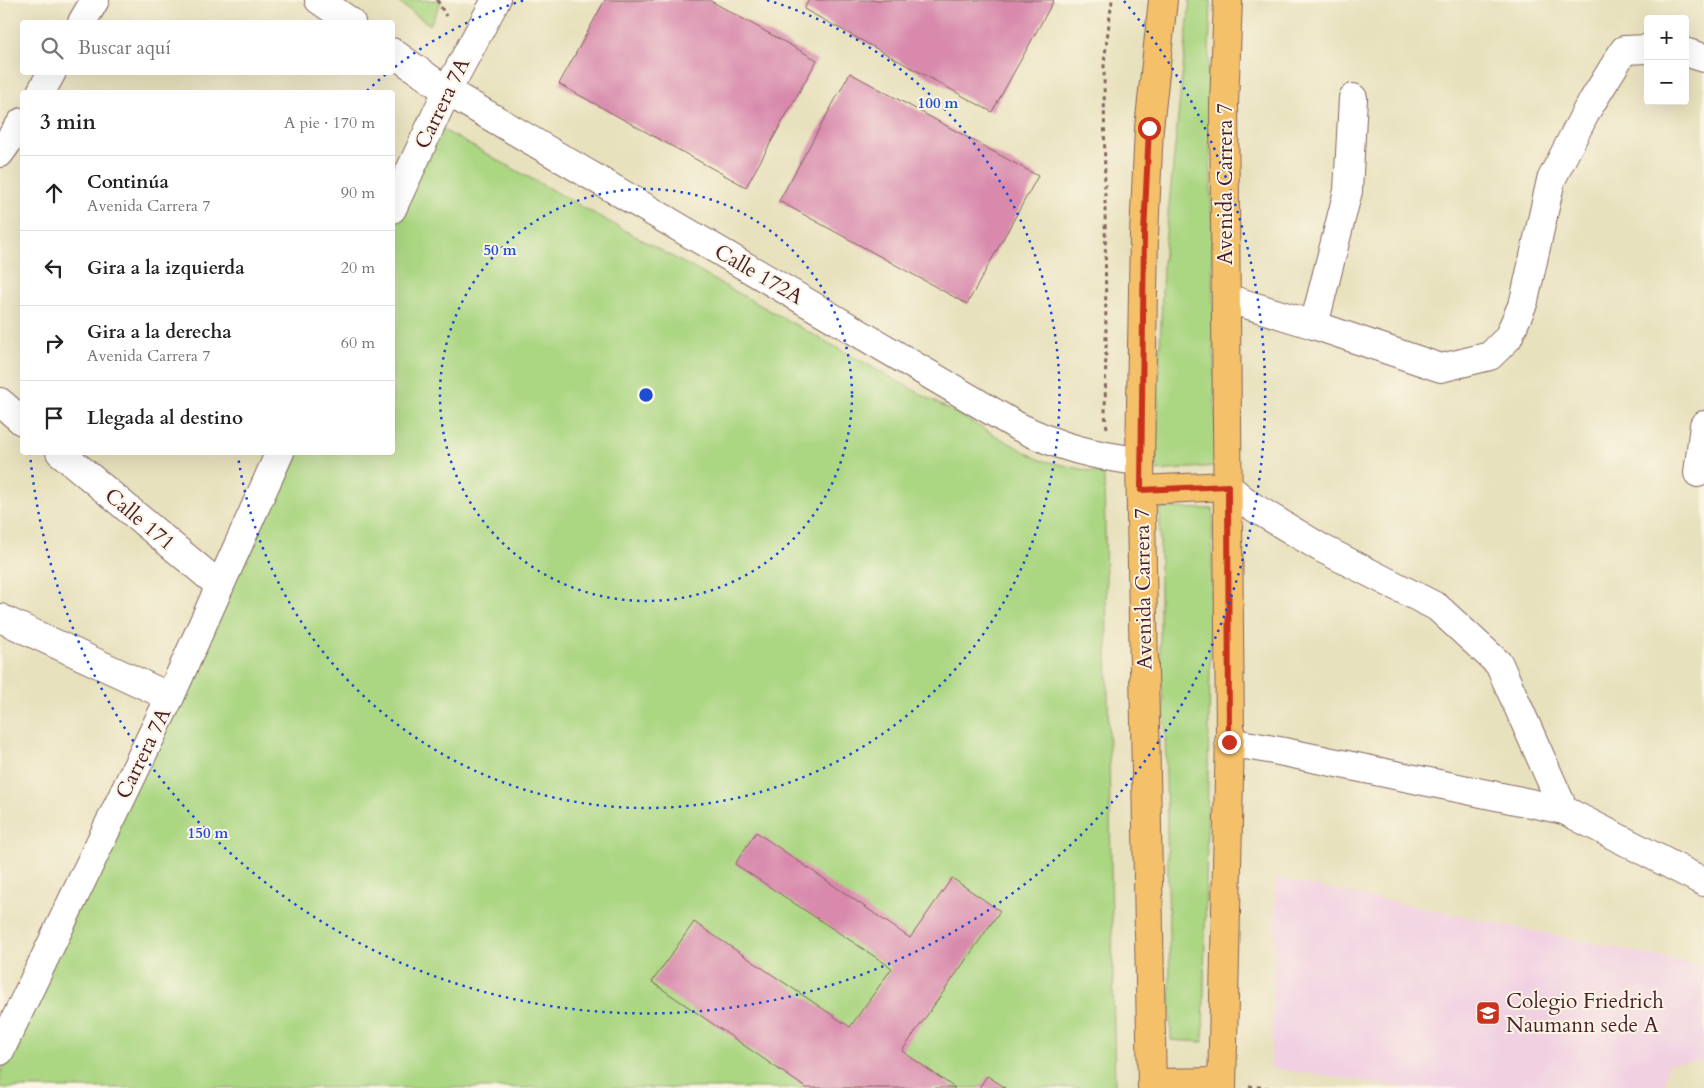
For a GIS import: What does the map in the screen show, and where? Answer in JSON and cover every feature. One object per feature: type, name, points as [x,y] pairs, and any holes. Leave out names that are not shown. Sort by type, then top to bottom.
[{"type":"main road","name":"Avenida Carrera 7","points":[[1152,1086],[1140,461],[1144,234],[1149,128],[1163,0]]},
{"type":"main road","name":"Avenida Carrera 7","points":[[1228,0],[1224,105],[1229,742],[1226,935],[1230,1085]]},
{"type":"main road","points":[[1141,490],[1228,486]]},
{"type":"main road","points":[[1152,1086],[1230,1085]]},
{"type":"street","points":[[83,20],[95,0]]},
{"type":"street","points":[[319,0],[348,20]]},
{"type":"street","name":"Carrera 7A","points":[[395,202],[446,91],[496,0]]},
{"type":"street","points":[[1226,298],[1314,325],[1441,368],[1490,356],[1508,338],[1524,301],[1551,180],[1588,110],[1624,50],[1644,49]]},
{"type":"street","points":[[1689,53],[1704,58]]},
{"type":"street","name":"Calle 172A","points":[[395,54],[446,91],[1017,426],[1066,447],[1114,458],[1140,461]]},
{"type":"street","points":[[42,90],[50,75]]},
{"type":"street","points":[[1314,325],[1348,190],[1352,98]]},
{"type":"street","points":[[0,153],[20,125]]},
{"type":"street","points":[[0,402],[20,419]]},
{"type":"street","points":[[1698,473],[1704,425]]},
{"type":"street","name":"Calle 171","points":[[64,455],[220,585]]},
{"type":"street","name":"Carrera 7A","points":[[0,1051],[170,697],[279,455]]},
{"type":"street","points":[[1228,486],[1250,505],[1321,548],[1436,607],[1500,664],[1564,810]]},
{"type":"street","points":[[0,618],[170,697]]},
{"type":"street","points":[[1229,742],[1279,750],[1564,810],[1704,882]]},
{"type":"path","points":[[437,0],[446,16]]},
{"type":"path","points":[[1230,1085],[1269,1088]]},
{"type":"shaded area","name":"Colegio Friedrich Naumann sede A","points":[[1276,878],[1704,966],[1704,1061],[1668,1063],[1665,1088],[1401,1088],[1271,1068]]},
{"type":"green space","points":[[395,0],[442,0],[430,25]]},
{"type":"green space","points":[[1190,0],[1211,0],[1208,76],[1216,466],[1156,471],[1163,263]]},
{"type":"green space","points":[[418,116],[1040,460],[1104,474],[1115,1088],[0,1088],[0,1075],[271,455],[395,455],[395,170]]},
{"type":"green space","points":[[1160,508],[1213,509],[1203,1042],[1171,1040],[1165,724],[1160,658]]},
{"type":"building","points":[[605,0],[709,0],[817,60],[746,187],[559,84]]},
{"type":"building","points":[[809,0],[1054,0],[992,112],[804,9]]},
{"type":"building","points":[[850,73],[1038,176],[967,304],[779,201]]},
{"type":"building","points":[[756,832],[910,938],[952,878],[1000,911],[902,1051],[955,1088],[806,1088],[652,982],[694,922],[850,1027],[892,968],[735,864]]},
{"type":"building","points":[[987,1076],[1006,1088],[979,1088]]},
{"type":"place","name":"Colegio Friedrich Naumann sede A","points":[[1488,1013]]},
{"type":"route","points":[[1149,128],[1144,234],[1141,490],[1228,486],[1229,742]]}]
